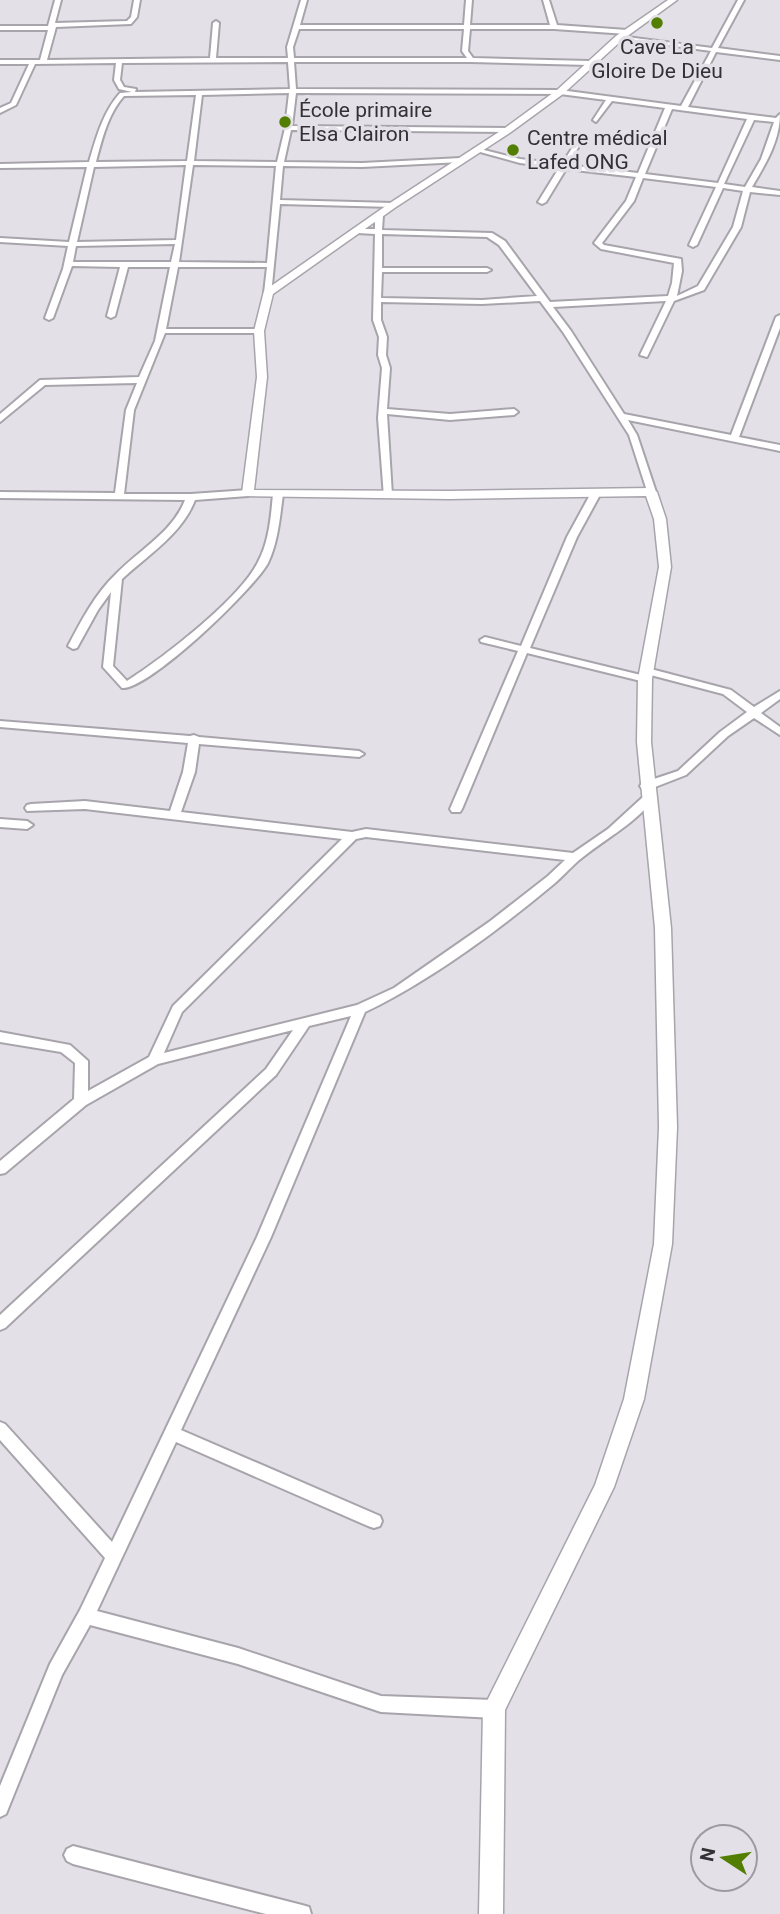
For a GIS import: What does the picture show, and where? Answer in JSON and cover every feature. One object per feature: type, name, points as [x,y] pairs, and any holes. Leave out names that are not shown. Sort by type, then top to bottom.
[{"type":"street","points":[[43,61],[54,27],[58,0]]},
{"type":"street","points":[[0,28],[129,23],[136,2],[147,0]]},
{"type":"street","points":[[248,493],[262,377],[259,331],[268,293],[280,163],[289,128],[293,91],[289,60],[304,0]]},
{"type":"street","points":[[469,0],[465,51],[471,60]]},
{"type":"street","points":[[546,0],[554,27]]},
{"type":"street","points":[[268,293],[393,205],[508,130],[560,92],[623,35],[673,0]]},
{"type":"street","points":[[682,109],[741,0]]},
{"type":"street","points":[[213,60],[216,23]]},
{"type":"street","points":[[299,27],[554,27],[623,35],[713,51],[778,57],[780,49]]},
{"type":"street","points":[[0,62],[471,60],[589,63]]},
{"type":"street","points":[[0,111],[14,104],[33,62]]},
{"type":"street","points":[[119,62],[117,80],[122,89],[173,94],[293,91],[560,92],[751,118],[780,119],[765,159],[747,190],[737,227],[701,288],[690,295],[668,299],[546,302],[378,300]]},
{"type":"street","points":[[49,318],[69,264],[71,244],[103,128],[118,96],[173,94]]},
{"type":"street","points":[[119,496],[130,410],[161,331],[179,242],[199,95]]},
{"type":"street","points":[[596,120],[611,98]]},
{"type":"street","points":[[644,355],[666,314],[668,299],[677,280],[678,261],[598,245],[629,201],[669,107]]},
{"type":"street","points":[[693,245],[751,118]]},
{"type":"street","points":[[289,128],[508,130]]},
{"type":"street","points":[[542,202],[576,146]]},
{"type":"street","points":[[476,150],[520,161],[780,193]]},
{"type":"street","points":[[1,169],[92,164],[362,165],[461,160]]},
{"type":"street","points":[[277,202],[393,205]]},
{"type":"street","points":[[379,215],[377,320],[383,337],[382,355],[386,368],[382,411],[387,495]]},
{"type":"street","points":[[357,231],[436,232],[496,238],[546,302],[633,435],[660,519],[665,567],[646,675],[647,793],[663,928],[668,1127],[663,1244],[634,1399],[604,1487],[494,1709],[491,1914]]},
{"type":"street","points":[[0,240],[71,244],[179,242]]},
{"type":"street","points":[[69,264],[270,265]]},
{"type":"street","points":[[111,316],[124,264]]},
{"type":"street","points":[[378,270],[487,270]]},
{"type":"street","points":[[734,438],[780,317]]},
{"type":"street","points":[[161,331],[259,331]]},
{"type":"street","points":[[0,419],[43,382],[141,380]]},
{"type":"street","points":[[382,411],[450,417],[514,412]]},
{"type":"street","points":[[622,416],[780,448]]},
{"type":"street","points":[[0,495],[191,497],[248,493],[387,495],[651,492]]},
{"type":"street","points":[[117,579],[108,667],[126,686],[155,668],[234,600],[253,579],[263,562],[278,494]]},
{"type":"street","points":[[456,809],[572,537],[596,494]]},
{"type":"street","points":[[73,646],[89,616],[117,579],[186,510],[191,497]]},
{"type":"street","points":[[485,640],[727,692],[780,732]]},
{"type":"street","points":[[0,1169],[81,1101],[154,1060],[360,1009],[398,991],[437,967],[552,879],[575,857],[612,832],[647,793],[682,773],[724,734],[780,694]]},
{"type":"street","points":[[0,724],[194,738],[359,754]]},
{"type":"street","points":[[175,814],[190,772],[194,738]]},
{"type":"street","points":[[31,808],[85,805],[352,836],[366,833],[575,857]]},
{"type":"street","points":[[0,823],[27,825]]},
{"type":"street","points":[[154,1060],[177,1009],[352,836]]},
{"type":"street","points":[[0,1808],[56,1670],[86,1616],[209,1348],[264,1237],[360,1009]]},
{"type":"street","points":[[0,1324],[271,1072],[306,1021]]},
{"type":"street","points":[[0,1037],[65,1048],[82,1061],[81,1101]]},
{"type":"street","points":[[0,1429],[114,1556]]},
{"type":"street","points":[[172,1433],[374,1521]]},
{"type":"street","points":[[86,1616],[238,1656],[381,1704],[494,1709]]},
{"type":"street","points":[[73,1854],[302,1914]]},
{"type":"place","name":"Cave La Gloire De Dieu","points":[[657,23]]},
{"type":"place","name":"École primaire Elsa Clairon","points":[[285,122]]},
{"type":"place","name":"Centre médical Lafed ONG","points":[[513,150]]}]
